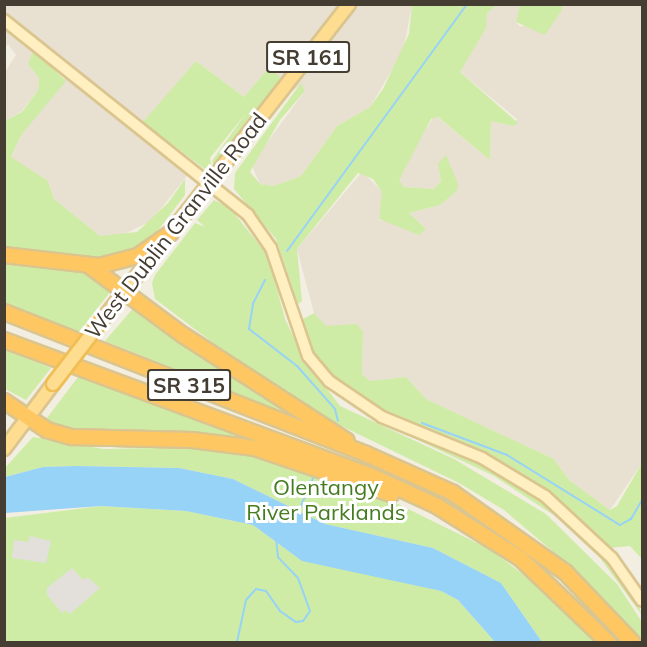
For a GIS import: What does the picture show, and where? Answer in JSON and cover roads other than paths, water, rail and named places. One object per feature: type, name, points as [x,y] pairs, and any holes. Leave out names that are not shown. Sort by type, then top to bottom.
[{"type":"highway","points":[[4,255],[91,267],[138,256],[171,232]]},
{"type":"highway","points":[[91,267],[126,290],[183,335],[366,454]]},
{"type":"highway","name":"SR 315","points":[[4,312],[366,454],[453,493],[505,525],[565,572],[632,642]]},
{"type":"highway","name":"SR 315","points":[[4,340],[361,471],[420,498],[520,558],[608,642]]},
{"type":"highway","points":[[4,401],[47,430],[90,440],[192,440],[255,448],[389,493],[420,498]]},
{"type":"main road","name":"West Dublin Granville Road","points":[[4,449],[349,4]]},
{"type":"main road","points":[[4,20],[209,184],[261,230],[279,267],[298,333],[329,381],[382,417],[482,458],[545,496],[612,558],[642,601]]},
{"type":"water","points":[[43,467],[179,468],[233,479],[325,524],[433,548],[501,583],[542,642],[495,642],[458,600],[441,591],[302,561],[253,525],[186,511],[101,506],[5,513],[5,477]]},
{"type":"waterway","points":[[287,251],[467,4]]},
{"type":"waterway","points":[[265,280],[253,304],[249,329],[297,366],[335,409],[338,421]]},
{"type":"waterway","points":[[422,423],[507,455],[620,525],[631,519],[642,500]]},
{"type":"waterway","points":[[297,515],[314,476]]},
{"type":"waterway","points":[[237,642],[246,600],[256,589],[266,591],[280,611],[296,622],[303,621],[310,611],[298,578],[278,557],[276,539]]},
{"type":"park label","name":"Olentangy River Parklands","points":[[326,500]]}]
